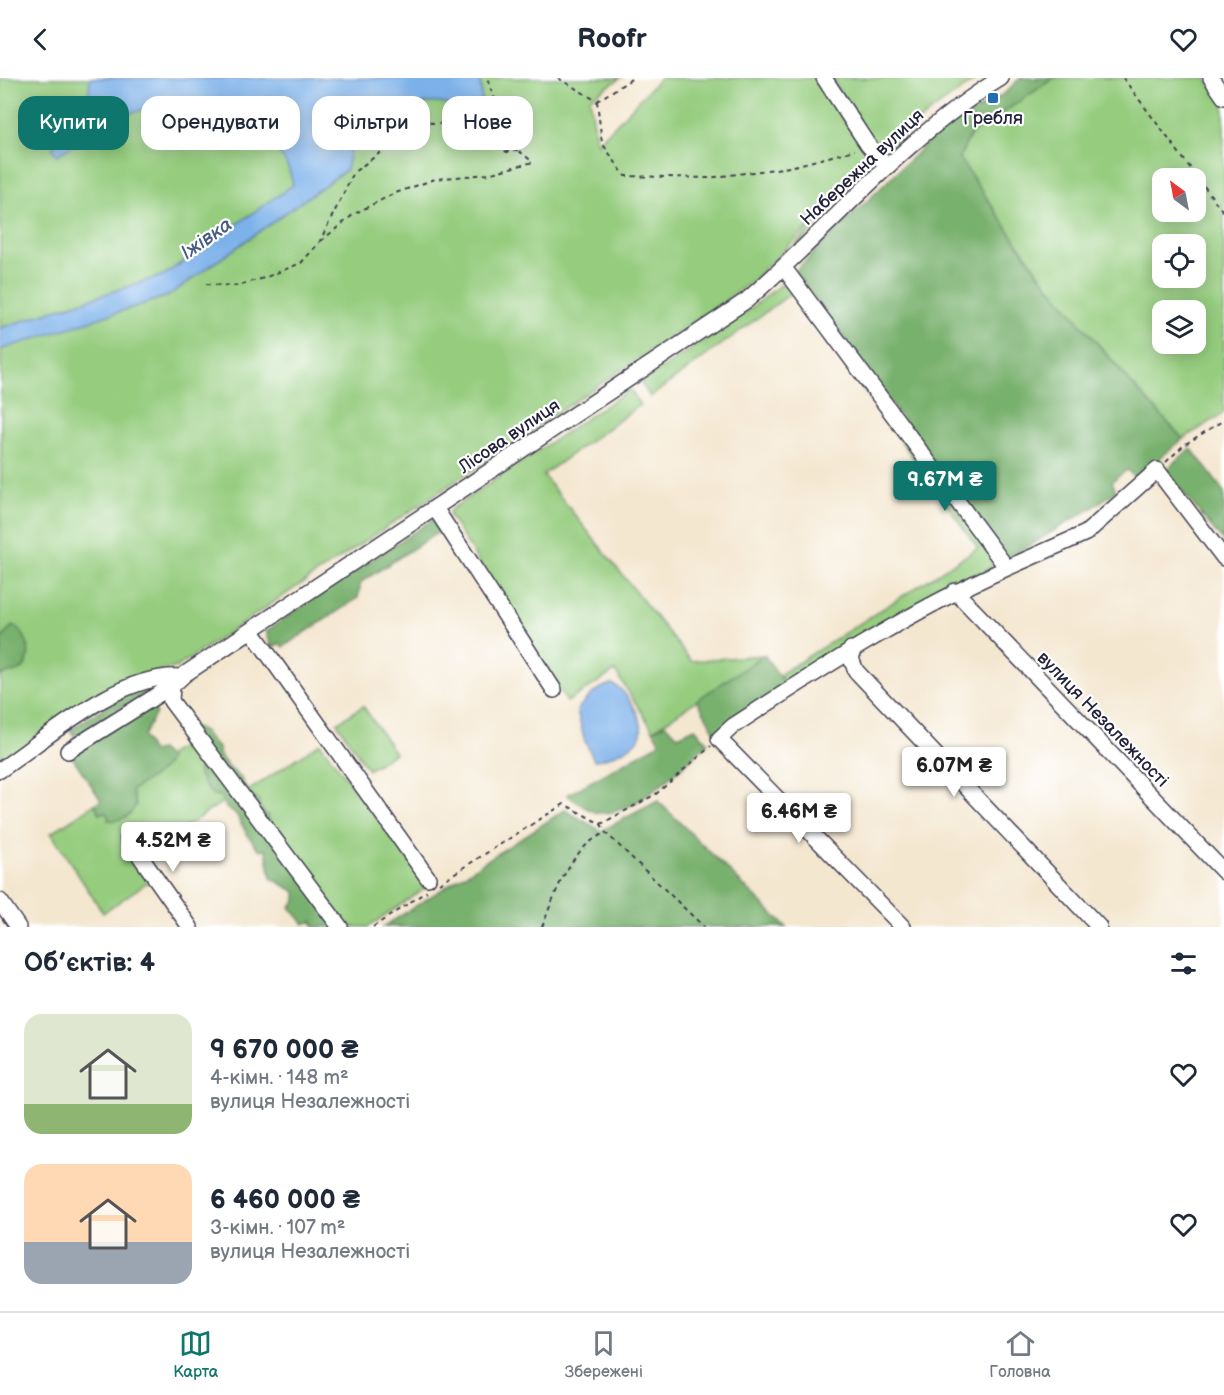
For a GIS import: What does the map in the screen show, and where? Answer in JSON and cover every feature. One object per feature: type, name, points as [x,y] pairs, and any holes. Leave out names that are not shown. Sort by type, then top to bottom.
[{"type":"street","points":[[824,78],[868,145],[887,166]]},
{"type":"street","name":"Набережна вулиця","points":[[784,268],[887,166],[935,124],[1001,78]]},
{"type":"street","points":[[1211,78],[1224,97]]},
{"type":"street","points":[[784,268],[1007,568]]},
{"type":"street","name":"Лісова вулиця","points":[[68,751],[174,688],[250,630],[747,300],[784,268]]},
{"type":"street","points":[[903,927],[720,739],[733,726],[851,649],[955,591],[1086,533],[1157,470],[1224,558]]},
{"type":"street","points":[[435,508],[554,690]]},
{"type":"street","name":"вулиця Незалежності","points":[[955,591],[1127,774],[1224,872]]},
{"type":"street","points":[[250,630],[428,878]]},
{"type":"street","points":[[851,649],[856,671],[1099,927]]},
{"type":"street","points":[[0,770],[95,705],[127,687],[161,676],[174,688],[340,927]]},
{"type":"street","points":[[128,839],[190,927]]},
{"type":"street","points":[[0,901],[18,927]]},
{"type":"path","points":[[487,78],[494,96]]},
{"type":"path","points":[[558,78],[597,101]]},
{"type":"path","points":[[597,101],[633,78]]},
{"type":"path","points":[[1123,78],[1224,213]]},
{"type":"path","points":[[597,101],[602,143],[625,176],[708,178],[790,167],[838,156],[868,145]]},
{"type":"path","points":[[319,243],[354,172],[423,122],[442,124]]},
{"type":"path","points":[[206,284],[236,286],[264,278],[300,263],[319,243],[354,214],[393,194],[435,179],[488,174],[533,162],[518,150],[507,152],[502,150]]},
{"type":"path","points":[[1157,470],[1184,445],[1224,420]]},
{"type":"path","points":[[601,824],[656,794],[720,739]]},
{"type":"path","points":[[374,927],[564,804],[601,824],[605,832],[704,927]]},
{"type":"path","points":[[542,927],[557,890],[573,860],[582,848],[605,832]]},
{"type":"green space","points":[[0,78],[242,78],[260,96],[141,96],[141,150],[287,150],[293,185],[164,275],[0,328]]},
{"type":"green space","points":[[480,78],[621,78],[590,98],[597,144],[660,78],[814,78],[875,162],[847,189],[832,197],[816,213],[807,228],[752,281],[726,300],[177,667],[160,671],[0,765],[1,348],[168,296],[346,170],[350,150],[430,150],[430,103],[442,102],[442,150],[533,150],[533,96],[481,96]]},
{"type":"green space","points":[[831,78],[978,78],[925,116],[884,153],[871,141]]},
{"type":"green space","points":[[1020,78],[1054,78],[971,134],[959,158],[1039,274],[1131,383],[1183,439],[1136,478],[1127,470],[1112,481],[1116,491],[1005,560],[795,271],[930,140],[959,117],[985,106],[1005,93]]},
{"type":"green space","points":[[1054,78],[1206,78],[1224,104],[1224,413],[1183,439],[1131,383],[1039,274],[959,158],[971,134]]},
{"type":"green space","points":[[817,216],[820,218],[812,232],[751,290],[430,503],[736,297],[770,270],[801,239]]},
{"type":"green space","points":[[782,284],[789,284],[992,556],[991,568],[786,685],[779,675],[978,548],[793,292],[650,397],[641,383],[743,314]]},
{"type":"green space","points":[[630,389],[640,405],[543,475],[691,661],[764,655],[653,730],[615,671],[567,702],[449,515],[450,510]]},
{"type":"green space","points":[[1191,448],[1224,492],[1224,542],[1165,471]]},
{"type":"green space","points":[[433,519],[440,531],[361,582],[358,598],[283,647],[280,643],[272,648],[266,631]]},
{"type":"green space","points":[[12,626],[22,632],[28,644],[28,658],[20,671],[0,676],[0,653],[2,651],[0,641]]},
{"type":"green space","points":[[764,655],[786,685],[716,734],[697,700]]},
{"type":"green space","points":[[158,683],[159,687],[117,709],[75,737],[70,730],[127,693]]},
{"type":"green space","points":[[153,703],[156,713],[143,736],[152,752],[160,750],[169,758],[163,769],[132,791],[136,805],[131,812],[121,819],[108,820],[108,815],[104,812],[99,814],[95,804],[101,800],[71,755]]},
{"type":"green space","points":[[363,706],[395,753],[368,770],[337,723]]},
{"type":"green space","points":[[180,719],[203,731],[218,748],[227,766],[241,778],[250,795],[258,799],[260,811],[268,816],[267,823],[286,841],[286,848],[317,883],[320,892],[345,927],[313,927],[313,921],[304,924],[290,907],[296,900],[296,892],[271,878],[266,849],[260,850],[256,846],[236,814],[227,809],[220,796],[211,794],[198,774],[201,762],[197,754],[180,746],[179,736],[182,734],[178,726]]},
{"type":"green space","points":[[665,724],[678,736],[695,728],[708,743],[672,776],[643,798],[614,812],[600,813],[587,808],[567,795],[660,743],[653,730]]},
{"type":"green space","points":[[187,743],[201,762],[202,781],[211,794],[220,796],[224,801],[143,855],[149,881],[103,913],[51,833],[95,804],[97,810],[108,814],[140,783],[162,769],[170,754]]},
{"type":"green space","points":[[320,743],[428,886],[368,927],[347,927],[248,791]]},
{"type":"green space","points":[[658,801],[786,927],[383,927],[565,810],[601,831]]},
{"type":"water","points":[[90,78],[480,78],[481,96],[442,96],[442,104],[430,103],[430,96],[312,96],[312,150],[350,150],[346,170],[168,296],[0,350],[0,328],[164,275],[293,185],[286,164],[277,150],[300,150],[300,96],[141,96],[141,110],[129,113],[129,96],[86,96]]},
{"type":"water","points":[[53,150],[65,150],[57,155]]},
{"type":"water","points":[[611,684],[622,691],[637,713],[641,733],[639,738],[628,747],[606,758],[594,760],[584,739],[577,710],[592,694]]},
{"type":"place","name":"Гребля","points":[[993,98]]},
{"type":"water label","name":"Іжівка","points":[[206,238]]}]
